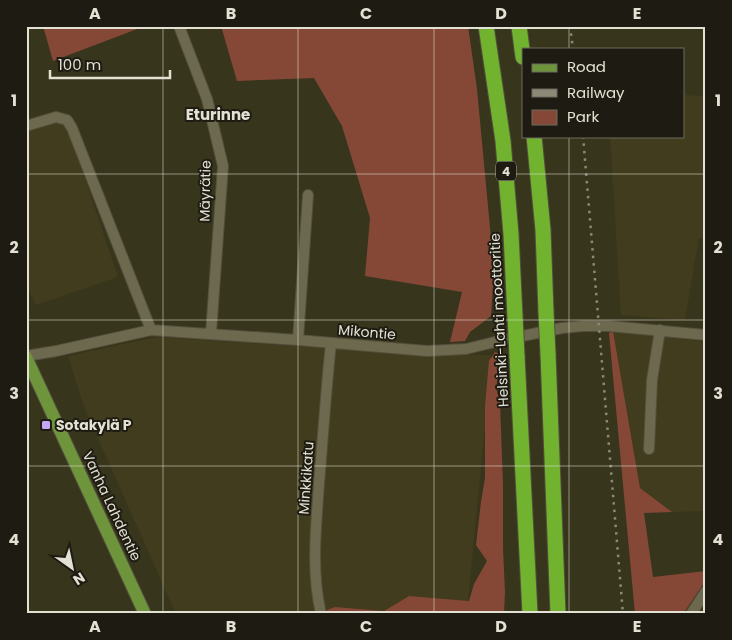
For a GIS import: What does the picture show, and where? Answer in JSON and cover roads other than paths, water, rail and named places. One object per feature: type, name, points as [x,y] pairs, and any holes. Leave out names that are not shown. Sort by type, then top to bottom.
[{"type":"highway","name":"Helsinki-Lahti moottoritie","points":[[486,26],[503,141],[512,234],[530,614]]},
{"type":"highway","points":[[518,26],[522,51]]},
{"type":"highway","name":"4","points":[[534,138],[543,230],[558,614]]},
{"type":"main road","name":"Vanha Lahdentie","points":[[26,356],[145,614]]},
{"type":"street","name":"Mäyrätie","points":[[179,26],[206,99],[223,166],[211,333]]},
{"type":"street","points":[[26,126],[56,117],[67,120],[72,128],[151,330]]},
{"type":"street","points":[[298,340],[308,195]]},
{"type":"street","name":"Mikontie","points":[[26,356],[151,330],[211,333],[428,351],[466,349],[562,328],[609,326],[706,335]]},
{"type":"street","points":[[649,449],[652,380],[660,330]]},
{"type":"street","name":"Minkkikatu","points":[[321,614],[314,556],[331,343]]},
{"type":"street","points":[[690,614],[706,591]]},
{"type":"railway","points":[[570,26],[573,48]]},
{"type":"railway","points":[[583,138],[623,614]]},
{"type":"place","name":"Sotakylä P","points":[[46,425]]},
{"type":"district","name":"Eturinne","points":[[218,114]]}]
